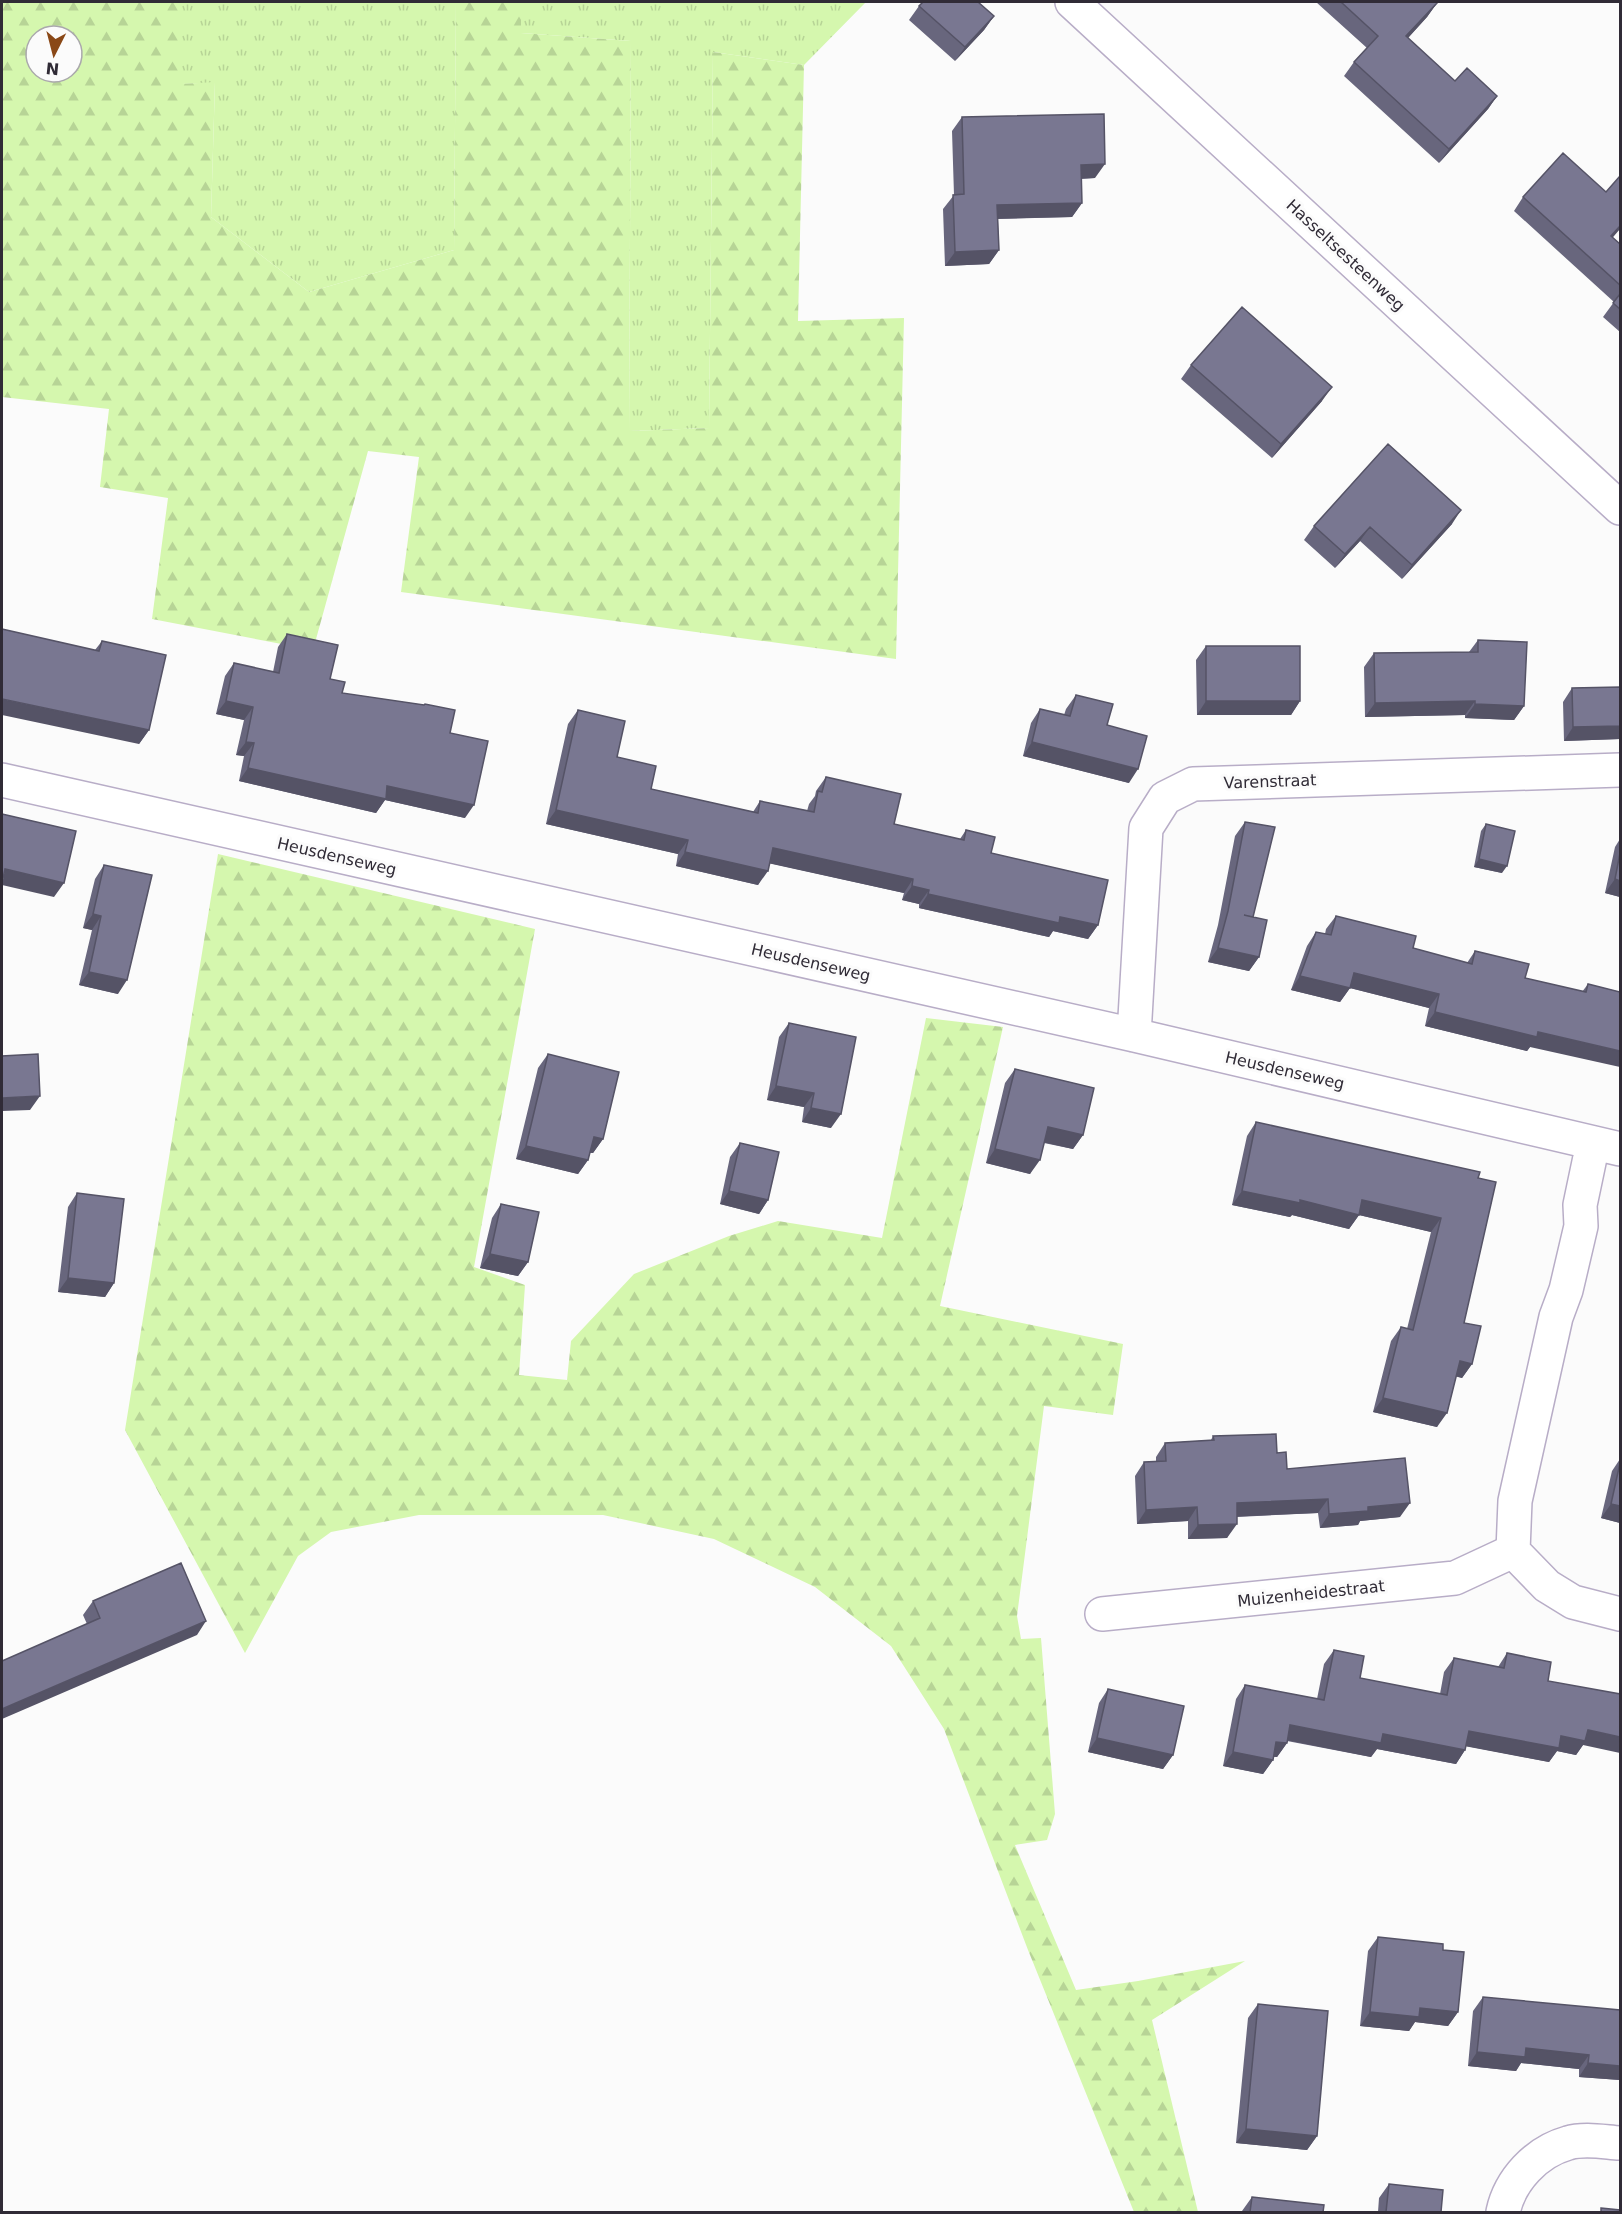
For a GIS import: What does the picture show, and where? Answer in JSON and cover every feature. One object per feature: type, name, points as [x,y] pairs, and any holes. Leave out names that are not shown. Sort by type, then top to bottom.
[{"type":"street","name":"Hasseltsesteenweg","points":[[1072,2],[1620,508]]},
{"type":"street","name":"Varenstraat","points":[[1134,1035],[1146,828],[1165,798],[1193,784],[1620,770]]},
{"type":"street","name":"Heusdenseweg","points":[[2,780],[1134,1035],[1607,1146]]},
{"type":"street","points":[[1607,1146],[1580,1205],[1581,1226],[1566,1290],[1556,1317],[1515,1501],[1514,1551],[1547,1586],[1573,1602],[1620,1614]]},
{"type":"street","name":"Muizenheidestraat","points":[[1102,1614],[1455,1578],[1514,1551]]},
{"type":"street","points":[[1503,2212],[1511,2189],[1522,2172],[1552,2150],[1570,2142],[1620,2143]]},
{"type":"green space","points":[[2,2],[182,2],[182,84],[215,82],[211,217],[309,292],[454,250],[456,2],[521,2],[521,33],[631,41],[629,431],[709,428],[713,52],[804,65],[798,321],[904,318],[896,659],[401,592],[419,457],[368,451],[313,650],[152,619],[168,498],[100,487],[109,409],[2,397]]},
{"type":"green space","points":[[182,2],[456,2],[454,250],[309,292],[211,217],[215,83],[182,84]]},
{"type":"green space","points":[[521,2],[866,2],[804,65],[713,52],[709,428],[629,431],[631,41],[521,33]]},
{"type":"green space","points":[[218,854],[535,929],[474,1267],[525,1285],[519,1375],[567,1380],[571,1341],[634,1274],[729,1236],[778,1221],[882,1238],[926,1018],[1003,1027],[940,1306],[1123,1344],[1113,1415],[1044,1406],[1017,1616],[1021,1639],[1041,1638],[1055,1814],[1047,1840],[1015,1845],[1076,1990],[1245,1961],[1152,2020],[1198,2212],[1134,2212],[1028,1950],[944,1729],[891,1646],[815,1587],[714,1539],[603,1515],[419,1515],[331,1532],[298,1556],[245,1653],[125,1430]]},
{"type":"building","points":[[923,2],[978,2],[994,16],[965,47],[919,6]]},
{"type":"building","points":[[1341,2],[1437,3],[1406,36],[1455,81],[1467,68],[1497,96],[1449,149],[1354,62],[1378,36]]},
{"type":"building","points":[[1104,114],[1105,164],[1081,165],[1082,203],[997,205],[999,250],[955,252],[953,195],[964,194],[962,117]]},
{"type":"building","points":[[1563,153],[1606,192],[1620,176],[1620,226],[1611,236],[1620,244],[1620,285],[1523,197]]},
{"type":"building","points":[[1620,294],[1620,309],[1613,303]]},
{"type":"building","points":[[1242,307],[1332,387],[1281,444],[1191,365]]},
{"type":"building","points":[[1388,444],[1461,510],[1412,565],[1370,527],[1345,554],[1314,526]]},
{"type":"building","points":[[2,629],[99,651],[102,641],[166,655],[149,730],[2,699]]},
{"type":"building","points":[[287,634],[338,645],[330,679],[345,682],[342,693],[455,710],[450,733],[488,741],[474,805],[387,786],[386,799],[248,768],[254,743],[246,742],[253,707],[226,701],[234,663],[279,673]]},
{"type":"building","points":[[1478,640],[1527,642],[1524,706],[1475,704],[1475,701],[1375,703],[1374,653],[1478,652]]},
{"type":"building","points":[[1206,646],[1300,646],[1300,701],[1206,701]]},
{"type":"building","points":[[1620,687],[1620,726],[1573,727],[1572,688]]},
{"type":"building","points":[[1076,695],[1113,704],[1107,725],[1147,736],[1138,769],[1032,742],[1040,709],[1070,716]]},
{"type":"building","points":[[578,710],[625,721],[617,757],[656,766],[651,789],[758,813],[760,801],[814,812],[818,791],[822,792],[826,777],[901,794],[894,824],[964,840],[966,830],[995,837],[991,853],[1108,880],[1098,925],[1060,917],[1059,923],[928,894],[929,890],[912,886],[913,879],[773,848],[768,871],[685,852],[688,840],[556,810]]},
{"type":"building","points":[[2,814],[76,831],[64,883],[5,869],[2,883]]},
{"type":"building","points":[[1245,822],[1275,827],[1253,917],[1267,920],[1259,957],[1218,948],[1228,911]]},
{"type":"building","points":[[1486,824],[1515,831],[1507,866],[1479,859]]},
{"type":"building","points":[[1620,853],[1620,881],[1615,879]]},
{"type":"building","points":[[104,865],[152,875],[127,980],[89,972],[101,916],[93,914]]},
{"type":"building","points":[[1336,916],[1416,936],[1413,948],[1472,964],[1475,951],[1529,964],[1525,978],[1586,992],[1588,984],[1620,992],[1620,1051],[1538,1032],[1537,1037],[1435,1012],[1439,994],[1354,973],[1350,988],[1300,976],[1316,932],[1331,935]]},
{"type":"building","points":[[789,1023],[856,1037],[841,1114],[811,1108],[814,1093],[776,1086]]},
{"type":"building","points":[[38,1054],[40,1096],[2,1098],[2,1056]]},
{"type":"building","points":[[548,1054],[619,1072],[603,1139],[594,1137],[588,1160],[526,1146]]},
{"type":"building","points":[[1015,1069],[1094,1088],[1083,1135],[1048,1127],[1040,1160],[995,1149]]},
{"type":"building","points":[[1256,1122],[1480,1172],[1478,1178],[1496,1182],[1464,1323],[1481,1326],[1472,1364],[1460,1361],[1447,1413],[1383,1398],[1401,1327],[1413,1330],[1441,1218],[1362,1200],[1359,1215],[1300,1200],[1300,1203],[1242,1191]]},
{"type":"building","points":[[740,1143],[779,1152],[768,1200],[729,1191]]},
{"type":"building","points":[[77,1193],[124,1199],[114,1283],[68,1278]]},
{"type":"building","points":[[501,1204],[539,1212],[528,1262],[490,1254]]},
{"type":"building","points":[[1276,1434],[1277,1453],[1286,1452],[1287,1469],[1405,1458],[1410,1503],[1368,1507],[1368,1511],[1329,1514],[1328,1499],[1237,1503],[1237,1524],[1198,1525],[1197,1507],[1146,1510],[1144,1462],[1166,1461],[1165,1443],[1214,1440],[1213,1436]]},
{"type":"building","points":[[1620,1463],[1620,1506],[1611,1504]]},
{"type":"building","points":[[181,1563],[206,1621],[2,1709],[2,1661],[100,1618],[93,1601]]},
{"type":"building","points":[[1334,1650],[1364,1656],[1360,1678],[1447,1695],[1454,1658],[1504,1668],[1507,1653],[1551,1662],[1548,1681],[1620,1694],[1620,1737],[1588,1730],[1585,1741],[1561,1736],[1559,1748],[1469,1731],[1465,1750],[1383,1734],[1381,1743],[1290,1725],[1287,1743],[1276,1742],[1273,1760],[1233,1752],[1245,1685],[1324,1700]]},
{"type":"building","points":[[1108,1689],[1184,1706],[1173,1755],[1097,1738]]},
{"type":"building","points":[[1378,1937],[1443,1944],[1443,1950],[1464,1952],[1458,2012],[1420,2008],[1419,2017],[1370,2012]]},
{"type":"building","points":[[1483,1997],[1620,2010],[1620,2066],[1588,2063],[1589,2055],[1526,2048],[1525,2057],[1477,2052]]},
{"type":"building","points":[[1258,2004],[1328,2011],[1317,2136],[1246,2129]]},
{"type":"building","points":[[1389,2184],[1443,2190],[1441,2212],[1386,2212]]},
{"type":"building","points":[[1252,2197],[1324,2205],[1323,2212],[1250,2212]]},
{"type":"building","points":[[1601,2208],[1620,2210],[1620,2212],[1601,2212]]}]
